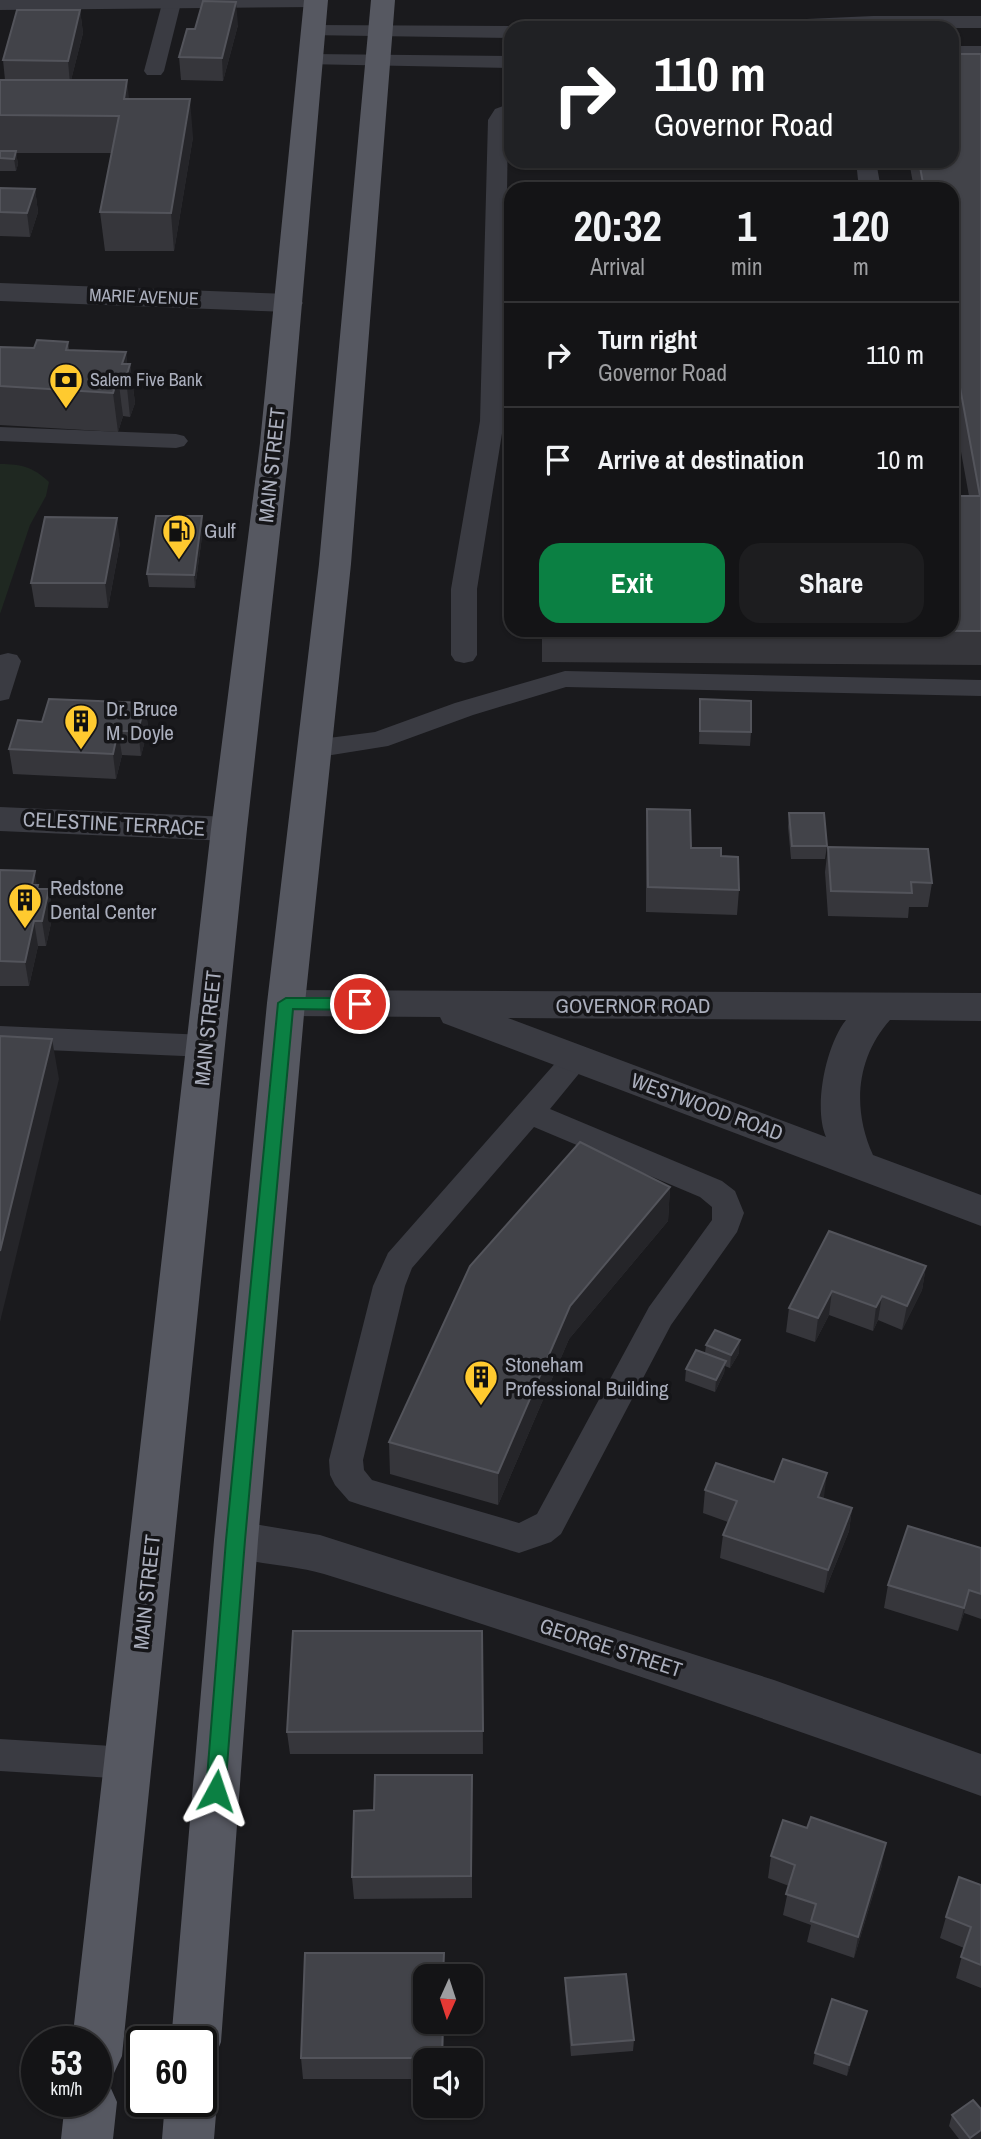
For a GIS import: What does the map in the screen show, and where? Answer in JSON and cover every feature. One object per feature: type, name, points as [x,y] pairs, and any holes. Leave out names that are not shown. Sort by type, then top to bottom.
[{"type":"main road","name":"MAIN STREET","points":[[99,2026],[229,829],[275,443],[316,0]]},
{"type":"main road","points":[[197,2026],[236,1540],[286,1003],[335,564],[383,0]]},
{"type":"main road","points":[[87,2139],[89,2117]]},
{"type":"main road","points":[[188,2139],[190,2117]]},
{"type":"street","points":[[0,3],[316,0]]},
{"type":"street","name":"MARIE AVENUE","points":[[0,292],[289,303]]},
{"type":"street","name":"CELESTINE TERRACE","points":[[0,819],[229,829]]},
{"type":"street","name":"GOVERNOR ROAD","points":[[286,1003],[981,1007]]},
{"type":"street","name":"WESTWOOD ROAD","points":[[432,1004],[981,1211]]},
{"type":"street","points":[[858,1164],[844,1131],[841,1102],[845,1062],[857,1032],[879,1007]]},
{"type":"street","name":"GEORGE STREET","points":[[236,1540],[320,1554],[774,1701],[981,1775]]},
{"type":"lane","points":[[875,21],[892,0]]},
{"type":"lane","points":[[154,71],[171,3]]},
{"type":"lane","points":[[959,23],[981,22]]},
{"type":"lane","points":[[312,46],[379,46],[504,33]]},
{"type":"lane","points":[[312,46],[379,46],[504,61]]},
{"type":"lane","points":[[959,52],[981,52]]},
{"type":"lane","points":[[464,655],[464,589],[492,421],[498,120],[504,112]]},
{"type":"lane","points":[[0,434],[176,441]]},
{"type":"lane","points":[[0,693],[8,661]]},
{"type":"lane","points":[[313,749],[379,740],[464,709],[559,680],[579,678],[981,688]]},
{"type":"lane","points":[[0,1037],[206,1046]]},
{"type":"lane","points":[[529,1113],[711,1189],[725,1200],[729,1215],[726,1224],[660,1316],[552,1519],[539,1532],[519,1538],[361,1492],[350,1481],[345,1468],[389,1286],[398,1262],[576,1059]]},
{"type":"lane","points":[[0,1755],[128,1763]]},
{"type":"shaded area","points":[[0,464],[27,467],[49,482],[46,496],[30,525],[0,614]]},
{"type":"building","points":[[203,1],[236,2],[222,58],[179,57],[187,29],[195,29]]},
{"type":"building","points":[[17,10],[80,10],[68,61],[3,60]]},
{"type":"building","points":[[959,54],[981,54],[981,631],[959,631],[959,496],[980,496],[959,382],[959,182],[923,182],[920,168],[959,168]]},
{"type":"building","points":[[0,80],[127,80],[124,99],[190,99],[171,213],[100,212],[119,116],[0,115]]},
{"type":"building","points":[[0,151],[16,151],[14,159],[0,158]]},
{"type":"building","points":[[0,188],[35,189],[27,213],[0,212]]},
{"type":"building","points":[[37,340],[68,342],[66,350],[126,352],[122,364],[130,364],[126,378],[118,377],[113,393],[0,386],[0,347],[34,348]]},
{"type":"building","points":[[156,516],[202,516],[194,575],[147,574]]},
{"type":"building","points":[[45,517],[117,518],[105,583],[31,583]]},
{"type":"building","points":[[49,699],[145,703],[138,731],[118,731],[113,754],[9,749],[18,720],[42,722]]},
{"type":"building","points":[[700,699],[751,701],[751,732],[700,731]]},
{"type":"building","points":[[647,809],[690,810],[691,848],[721,848],[721,856],[738,857],[739,890],[648,887]]},
{"type":"building","points":[[789,813],[824,813],[827,846],[792,846]]},
{"type":"building","points":[[828,847],[928,849],[932,883],[911,882],[912,893],[831,891]]},
{"type":"building","name":"Redstone Dental Center","points":[[0,870],[35,871],[32,885],[38,885],[37,889],[49,889],[42,921],[34,921],[25,962],[0,961]]},
{"type":"building","points":[[0,1036],[52,1039],[0,1251]]},
{"type":"building","name":"Stoneham Professional Building","points":[[580,1142],[670,1187],[570,1306],[498,1473],[389,1442],[470,1266]]},
{"type":"building","points":[[829,1231],[926,1266],[907,1306],[882,1296],[876,1307],[832,1291],[818,1318],[789,1308]]},
{"type":"building","points":[[715,1330],[740,1340],[731,1355],[706,1345]]},
{"type":"building","points":[[696,1350],[726,1361],[716,1380],[686,1369]]},
{"type":"building","points":[[783,1459],[827,1473],[818,1497],[852,1508],[828,1570],[723,1535],[737,1501],[705,1490],[716,1463],[774,1482]]},
{"type":"building","points":[[908,1526],[981,1548],[981,1594],[969,1590],[964,1608],[888,1585]]},
{"type":"building","points":[[293,1631],[482,1631],[483,1731],[287,1732]]},
{"type":"building","points":[[375,1775],[472,1775],[471,1876],[352,1877],[354,1811],[374,1810]]},
{"type":"building","points":[[811,1817],[886,1843],[858,1937],[811,1921],[816,1904],[786,1894],[795,1865],[771,1856],[783,1820],[807,1828]]},
{"type":"building","points":[[959,1877],[981,1885],[981,1965],[961,1957],[971,1927],[946,1917]]},
{"type":"building","points":[[305,1953],[444,1953],[444,1964],[413,1964],[413,2034],[443,2034],[442,2048],[413,2048],[413,2058],[301,2058]]},
{"type":"building","points":[[626,1974],[634,2040],[572,2045],[565,1978]]},
{"type":"building","points":[[832,1999],[867,2011],[849,2065],[815,2053]]},
{"type":"building","points":[[973,2100],[981,2109],[981,2130],[970,2138],[952,2115]]},
{"type":"place","name":"Salem Five Bank","points":[[66,410]]},
{"type":"place","name":"Gulf","points":[[179,561]]},
{"type":"place","name":"Dr. Bruce M. Doyle","points":[[81,751]]},
{"type":"place","name":"Redstone Dental Center","points":[[25,930]]},
{"type":"place","name":"Stoneham Professional Building","points":[[481,1407]]},
{"type":"route","points":[[216,1791],[236,1540],[286,1003],[360,1004]]}]
